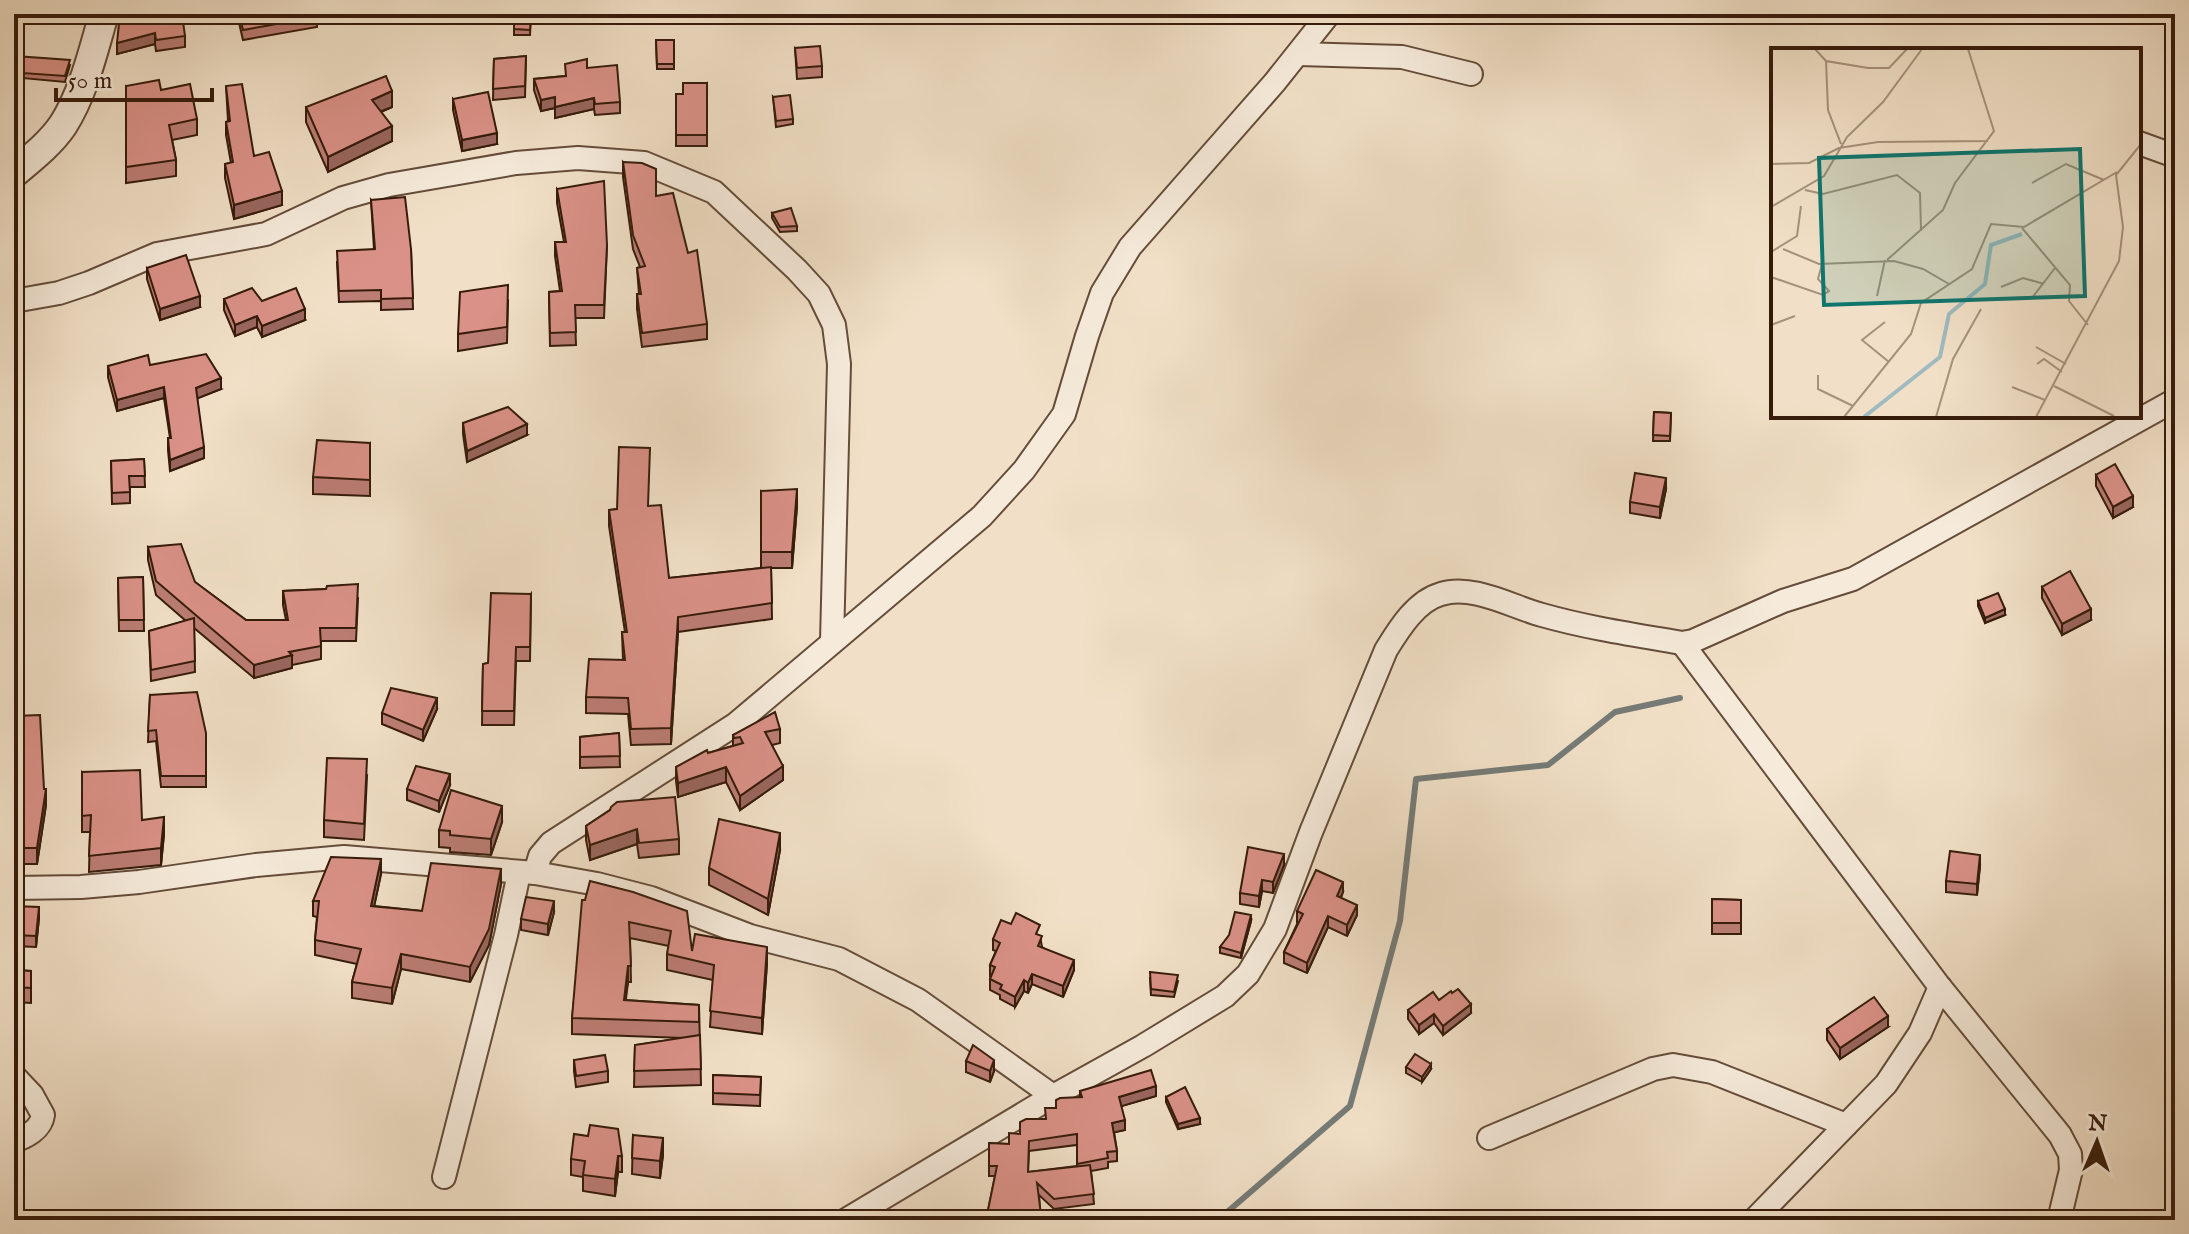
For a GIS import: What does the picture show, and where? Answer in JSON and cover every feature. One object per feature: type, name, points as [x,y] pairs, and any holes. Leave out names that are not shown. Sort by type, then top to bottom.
[{"type":"street","points":[[14,173],[64,124],[79,94],[104,14]]},
{"type":"street","points":[[444,1177],[499,963],[527,873],[551,843],[736,724],[982,516],[1024,470],[1064,414],[1102,293],[1130,247],[1299,54],[1329,14]]},
{"type":"street","points":[[1299,54],[1402,57],[1471,74]]},
{"type":"street","points":[[2141,144],[2175,156]]},
{"type":"street","points":[[14,301],[59,293],[157,254],[266,234],[343,198],[405,182],[516,163],[578,158],[644,163],[714,192],[765,238],[819,294],[834,325],[839,364],[832,641]]},
{"type":"street","points":[[846,1220],[1225,996],[1248,974],[1275,929],[1386,650],[1419,606],[1443,593],[1470,593],[1542,615],[1682,643],[1707,636],[1783,601],[1853,579],[2175,400]]},
{"type":"street","points":[[1682,643],[1940,987],[2060,1135],[2070,1154],[2071,1170],[2059,1220]]},
{"type":"street","points":[[14,888],[124,883],[344,857],[527,873],[651,898],[750,936],[839,959],[918,1000],[1053,1096]]},
{"type":"street","points":[[1754,1220],[1868,1105],[1920,1033],[1940,987]]},
{"type":"street","points":[[1489,1138],[1653,1069],[1673,1065],[1712,1072],[1846,1125]]},
{"type":"street","points":[[14,1076],[32,1095],[43,1115],[42,1122],[26,1137],[14,1141]]},
{"type":"building","points":[[120,14],[182,14],[185,36],[156,40],[155,33],[117,43]]},
{"type":"building","points":[[239,14],[317,14],[317,17],[243,30]]},
{"type":"building","points":[[514,14],[531,14],[530,30],[514,29]]},
{"type":"building","points":[[656,40],[674,40],[674,64],[657,64]]},
{"type":"building","points":[[820,46],[822,66],[797,68],[795,48]]},
{"type":"building","points":[[14,51],[15,56],[70,60],[65,76],[23,73],[22,117],[14,117]]},
{"type":"building","points":[[526,56],[525,86],[493,89],[494,59]]},
{"type":"building","points":[[587,59],[587,68],[617,65],[620,102],[595,104],[594,98],[555,107],[555,97],[541,100],[534,79],[566,76],[565,64]]},
{"type":"building","points":[[386,76],[392,91],[372,100],[392,126],[328,157],[306,107]]},
{"type":"building","points":[[159,80],[161,90],[190,84],[197,119],[169,125],[176,160],[126,167],[126,86]]},
{"type":"building","points":[[683,83],[707,83],[707,135],[676,135],[676,94],[683,94]]},
{"type":"building","points":[[242,84],[254,156],[269,152],[282,191],[234,205],[225,164],[233,162],[226,122],[230,121],[226,86]]},
{"type":"building","points":[[488,92],[497,133],[462,140],[453,99]]},
{"type":"building","points":[[790,95],[793,119],[776,121],[773,97]]},
{"type":"building","points":[[623,162],[642,163],[656,169],[656,196],[673,193],[688,253],[697,250],[707,324],[642,333],[637,268],[645,266],[633,235]]},
{"type":"building","points":[[604,181],[607,245],[604,305],[575,305],[576,332],[550,333],[549,292],[562,291],[555,242],[566,242],[557,189]]},
{"type":"building","points":[[405,197],[413,298],[381,299],[381,290],[339,291],[337,251],[375,249],[371,200]]},
{"type":"building","points":[[791,208],[797,226],[780,227],[772,213]]},
{"type":"building","points":[[186,255],[200,296],[160,309],[147,268]]},
{"type":"building","points":[[508,285],[507,327],[458,334],[460,292]]},
{"type":"building","points":[[252,288],[262,301],[296,288],[305,309],[262,326],[257,316],[235,325],[224,299]]},
{"type":"building","points":[[206,354],[221,378],[196,388],[204,447],[170,460],[168,438],[171,438],[164,387],[117,400],[108,366],[148,355],[150,365]]},
{"type":"building","points":[[508,407],[527,424],[467,451],[463,423]]},
{"type":"building","points":[[1654,412],[1671,413],[1670,436],[1653,435]]},
{"type":"building","points":[[317,440],[370,443],[370,480],[313,477]]},
{"type":"building","points":[[619,447],[650,448],[648,506],[661,505],[669,578],[771,567],[772,603],[678,617],[671,728],[631,729],[628,698],[586,697],[589,659],[625,660],[622,632],[627,632],[609,510],[617,509]]},
{"type":"building","points":[[144,459],[145,476],[129,476],[130,492],[112,493],[111,461]]},
{"type":"building","points":[[2115,464],[2133,496],[2113,507],[2096,475]]},
{"type":"building","points":[[1635,473],[1666,478],[1660,507],[1630,502]]},
{"type":"building","points":[[797,489],[792,552],[761,552],[761,491]]},
{"type":"building","points":[[181,544],[195,582],[246,620],[288,620],[283,591],[358,584],[356,628],[320,628],[321,646],[289,652],[292,655],[254,665],[156,581],[148,547]]},
{"type":"building","points":[[2070,571],[2091,609],[2062,624],[2042,587]]},
{"type":"building","points":[[143,577],[144,620],[119,620],[118,578]]},
{"type":"building","points":[[491,593],[531,594],[530,647],[516,647],[514,711],[482,711],[483,664],[488,663]]},
{"type":"building","points":[[1998,593],[2005,609],[1985,618],[1978,601]]},
{"type":"building","points":[[194,618],[195,661],[151,670],[149,631]]},
{"type":"building","points":[[391,688],[437,698],[423,730],[382,713]]},
{"type":"building","points":[[197,692],[206,733],[206,776],[161,776],[156,730],[148,731],[150,695]]},
{"type":"building","points":[[775,712],[780,729],[765,732],[783,766],[740,796],[726,767],[678,783],[676,767],[707,750],[708,753],[743,743],[740,737],[734,738],[733,735]]},
{"type":"building","points":[[40,715],[46,789],[37,848],[14,848],[14,716]]},
{"type":"building","points":[[619,733],[620,756],[580,757],[580,737]]},
{"type":"building","points":[[327,758],[367,759],[364,824],[324,820]]},
{"type":"building","points":[[416,766],[450,774],[439,801],[407,789]]},
{"type":"building","points":[[140,770],[142,820],[164,817],[161,848],[89,856],[91,815],[82,816],[82,772]]},
{"type":"building","points":[[451,790],[502,806],[491,839],[450,835],[450,831],[439,830]]},
{"type":"building","points":[[675,797],[679,839],[639,843],[637,829],[590,845],[586,826],[617,802]]},
{"type":"building","points":[[719,819],[780,833],[768,899],[709,868]]},
{"type":"building","points":[[1248,847],[1284,854],[1273,882],[1262,880],[1259,896],[1240,893]]},
{"type":"building","points":[[1950,851],[1980,855],[1977,884],[1946,881]]},
{"type":"building","points":[[331,857],[381,859],[371,906],[422,911],[431,863],[501,869],[489,929],[470,967],[401,954],[392,988],[352,982],[361,949],[315,940],[319,901],[313,901]]},
{"type":"building","points":[[1316,870],[1343,882],[1337,896],[1357,905],[1347,925],[1328,916],[1307,963],[1284,952],[1303,914],[1297,911]]},
{"type":"building","points":[[590,881],[687,911],[692,951],[695,934],[767,947],[762,1018],[710,1011],[714,965],[667,954],[671,931],[629,922],[631,966],[628,966],[624,1000],[699,1005],[699,1022],[572,1018],[582,900],[585,900]]},
{"type":"building","points":[[526,897],[554,901],[548,924],[521,919]]},
{"type":"building","points":[[1712,899],[1741,900],[1741,923],[1712,923]]},
{"type":"building","points":[[14,906],[39,907],[36,936],[14,935]]},
{"type":"building","points":[[1235,912],[1251,915],[1241,953],[1220,947],[1229,935]]},
{"type":"building","points":[[1016,913],[1040,925],[1036,934],[1042,936],[1038,946],[1074,960],[1063,986],[1032,974],[1028,983],[1024,980],[1015,997],[990,979],[995,967],[990,965],[1000,943],[993,939],[1001,920],[1011,924]]},
{"type":"building","points":[[14,970],[31,971],[31,988],[14,987]]},
{"type":"building","points":[[1150,972],[1178,975],[1174,992],[1151,989]]},
{"type":"building","points":[[1458,989],[1471,1004],[1443,1026],[1434,1014],[1419,1025],[1408,1010],[1433,992],[1439,1000]]},
{"type":"building","points":[[1874,997],[1888,1016],[1840,1048],[1827,1029]]},
{"type":"building","points":[[700,1035],[701,1069],[634,1071],[635,1045]]},
{"type":"building","points":[[973,1045],[994,1060],[990,1071],[966,1061]]},
{"type":"building","points":[[1415,1054],[1431,1064],[1422,1077],[1406,1067]]},
{"type":"building","points":[[605,1055],[608,1071],[576,1076],[574,1060]]},
{"type":"building","points":[[1151,1070],[1156,1086],[1119,1097],[1125,1120],[1112,1123],[1117,1151],[1107,1152],[1108,1158],[1077,1164],[1077,1134],[1029,1141],[1028,1172],[1090,1165],[1094,1194],[1054,1199],[1037,1183],[1041,1215],[986,1220],[997,1166],[989,1166],[989,1143],[1009,1144],[1009,1133],[1020,1134],[1020,1122],[1046,1119],[1045,1108],[1056,1108],[1056,1100],[1060,1098],[1082,1097],[1080,1091]]},
{"type":"building","points":[[713,1075],[761,1077],[760,1095],[713,1093]]},
{"type":"building","points":[[1185,1087],[1200,1118],[1178,1124],[1166,1097]]},
{"type":"building","points":[[590,1125],[618,1129],[622,1156],[618,1156],[615,1179],[583,1175],[585,1161],[571,1159],[574,1134],[588,1136]]},
{"type":"building","points":[[633,1135],[663,1138],[660,1161],[632,1158]]},
{"type":"waterway","points":[[1218,1220],[1350,1106],[1400,921],[1416,779],[1548,765],[1615,712],[1680,698]]}]
